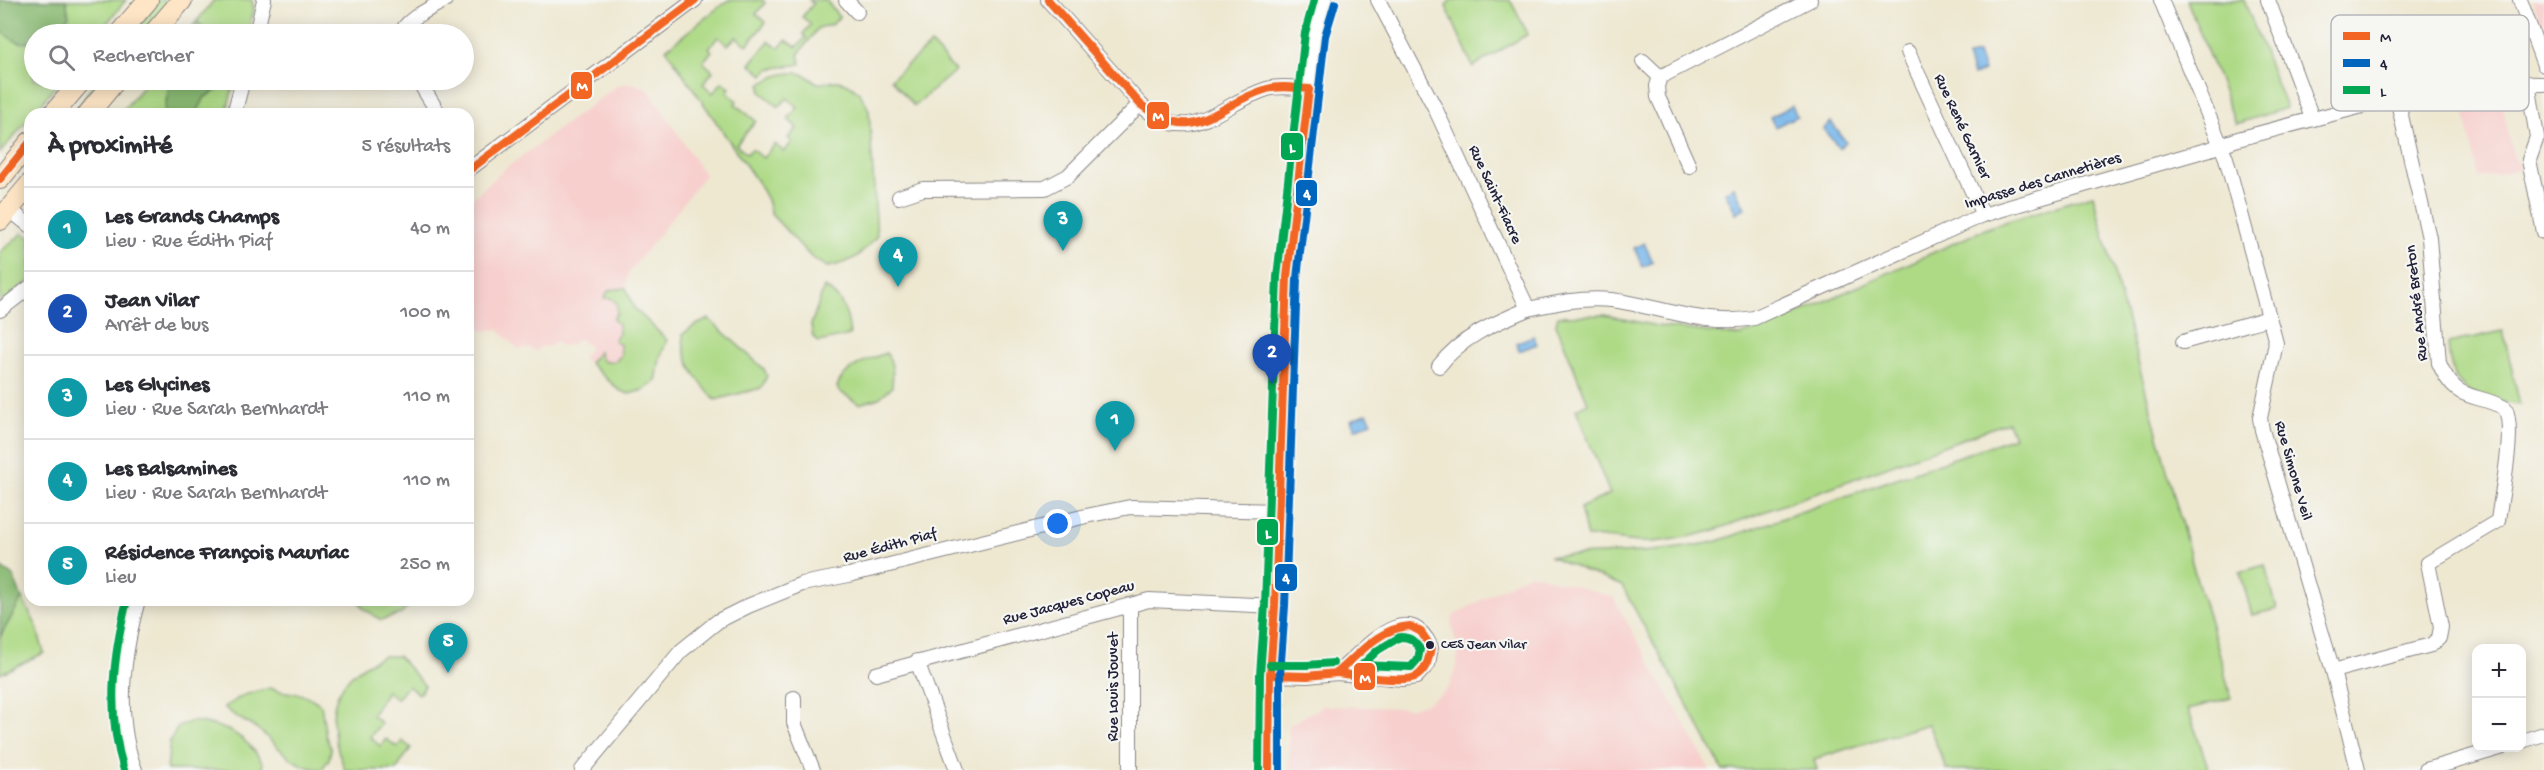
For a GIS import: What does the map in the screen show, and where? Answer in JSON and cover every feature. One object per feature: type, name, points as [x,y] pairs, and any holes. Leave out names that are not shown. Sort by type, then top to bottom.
[{"type":"main road","points":[[128,24],[148,0]]},
{"type":"main road","points":[[162,24],[182,0]]},
{"type":"main road","points":[[58,108],[73,90]]},
{"type":"main road","points":[[93,108],[108,90]]},
{"type":"main road","points":[[0,180],[24,150]]},
{"type":"main road","points":[[3,210],[24,190]]},
{"type":"street","points":[[409,24],[445,0]]},
{"type":"street","points":[[474,163],[695,0]]},
{"type":"street","points":[[846,0],[857,12]]},
{"type":"street","points":[[1048,0],[1140,104],[1154,117],[1167,123],[1188,123],[1209,118],[1270,88],[1309,89]]},
{"type":"street","points":[[1269,770],[1270,675],[1275,606],[1276,511],[1287,277],[1316,34],[1325,0]]},
{"type":"street","name":"Rue Saint-Fiacre","points":[[1378,0],[1433,104],[1528,309]]},
{"type":"street","points":[[1689,166],[1658,96],[1657,86],[1660,77],[1810,0]]},
{"type":"street","name":"Rue Simone Veil","points":[[2161,0],[2221,145],[2276,343],[2260,418],[2262,430],[2333,671],[2358,770]]},
{"type":"street","points":[[2268,0],[2313,118]]},
{"type":"street","points":[[2520,0],[2526,15]]},
{"type":"street","points":[[258,24],[263,1]]},
{"type":"street","points":[[2529,24],[2544,65]]},
{"type":"street","name":"Rue René Garnier","points":[[1908,52],[1983,215]]},
{"type":"street","points":[[1642,61],[1660,77]]},
{"type":"street","name":"Impasse des Cannetières","points":[[2529,83],[2544,84]]},
{"type":"street","points":[[2529,89],[2537,136],[2529,160],[2544,231]]},
{"type":"street","points":[[236,108],[240,90]]},
{"type":"street","points":[[424,90],[435,108]]},
{"type":"street","points":[[899,197],[923,189],[1046,188],[1068,176],[1140,104]]},
{"type":"street","name":"Impasse des Cannetières","points":[[1528,309],[1586,299],[1612,300],[1711,320],[1734,322],[1754,318],[1983,215],[2342,111]]},
{"type":"street","name":"Rue André Breton","points":[[2333,671],[2431,645],[2439,638],[2441,627],[2428,563],[2498,521],[2509,434],[2509,417],[2505,408],[2457,391],[2446,380],[2439,363],[2429,238],[2400,111]]},
{"type":"street","points":[[3,210],[24,222]]},
{"type":"street","points":[[0,310],[24,292]]},
{"type":"street","points":[[1439,366],[1451,350],[1482,330],[1528,309]]},
{"type":"street","points":[[2183,342],[2269,318]]},
{"type":"street","name":"Rue Édith Piaf","points":[[582,770],[681,651],[700,634],[748,606],[802,584],[849,575],[1112,510],[1153,507],[1276,511]]},
{"type":"street","name":"Rue Jacques Copeau","points":[[876,674],[1130,605],[1164,599],[1275,606]]},
{"type":"street","name":"Rue Louis Jouvet","points":[[1130,605],[1130,770]]},
{"type":"street","points":[[135,770],[125,730],[123,691],[126,650],[137,606]]},
{"type":"street","points":[[1270,675],[1307,676],[1337,673],[1402,679],[1416,677],[1428,664],[1431,647],[1420,631],[1411,626],[1401,625],[1378,638],[1337,673]]},
{"type":"street","points":[[917,662],[957,770]]},
{"type":"street","points":[[794,698],[794,723],[813,770]]},
{"type":"street","points":[[2526,740],[2544,734]]},
{"type":"street","points":[[2426,770],[2484,752]]},
{"type":"shaded area","points":[[2532,0],[2544,0],[2544,29]]},
{"type":"shaded area","points":[[632,83],[648,89],[705,175],[628,274],[626,288],[610,290],[605,298],[610,298],[617,303],[621,355],[616,361],[605,362],[600,358],[598,352],[589,363],[582,359],[590,347],[578,338],[572,345],[561,346],[555,341],[551,346],[540,347],[536,352],[531,348],[518,349],[497,329],[483,331],[474,323],[474,197],[506,168],[618,85]]},
{"type":"shaded area","points":[[2464,111],[2504,111],[2513,155],[2521,169],[2479,178]]},
{"type":"shaded area","points":[[1530,573],[1613,597],[1710,770],[1289,770],[1289,725],[1323,706],[1412,708],[1427,703],[1443,693],[1450,685],[1457,665],[1458,650],[1451,623],[1454,615]]},
{"type":"green space","points":[[0,0],[126,0],[106,24],[24,24],[24,90],[53,90],[38,108],[24,108],[24,124],[0,153]]},
{"type":"green space","points":[[0,0],[66,0],[69,16],[60,24],[24,24],[24,43],[12,39],[0,30]]},
{"type":"green space","points":[[159,0],[176,0],[156,24],[140,24]]},
{"type":"green space","points":[[214,0],[252,0],[254,10],[250,24],[200,24],[197,21]]},
{"type":"green space","points":[[728,0],[763,0],[765,3],[756,14],[766,22],[747,45],[736,37],[728,45],[718,37],[709,48],[712,51],[703,62],[713,71],[703,84],[713,93],[722,82],[730,88],[727,92],[737,101],[735,104],[756,121],[736,145],[747,154],[752,149],[763,158],[775,144],[784,152],[792,142],[788,138],[797,128],[788,119],[798,107],[787,98],[779,107],[761,92],[761,84],[771,78],[789,73],[800,73],[818,83],[842,82],[853,87],[860,94],[869,110],[877,236],[861,253],[844,263],[827,267],[812,258],[771,214],[758,183],[666,49]]},
{"type":"green space","points":[[809,0],[826,0],[839,17],[833,24],[818,28],[798,55],[801,64],[769,69],[763,75],[750,64],[769,41],[779,48],[786,40],[797,47],[806,37],[803,34],[811,24],[802,17],[813,4]]},
{"type":"green space","points":[[1450,0],[1510,0],[1528,34],[1473,67],[1446,6]]},
{"type":"green space","points":[[2187,0],[2244,0],[2286,108],[2236,124]]},
{"type":"green space","points":[[931,44],[955,71],[914,106],[891,79]]},
{"type":"green space","points":[[90,90],[102,90],[87,108],[78,108]]},
{"type":"green space","points":[[140,90],[168,90],[165,108],[125,108]]},
{"type":"green space","points":[[168,90],[217,90],[205,97],[199,108],[165,108]]},
{"type":"green space","points":[[217,90],[232,90],[228,108],[199,108],[205,97]]},
{"type":"green space","points":[[2093,195],[2231,698],[2188,709],[2209,770],[1947,770],[1928,724],[1814,759],[1817,770],[1723,770],[1622,586],[1549,556],[1655,551],[1718,541],[2014,437],[2008,422],[1712,531],[1648,542],[1587,537],[1580,508],[1610,494],[1576,409],[1588,403],[1556,324],[1558,316],[1605,315],[1657,326],[1740,336],[1799,313],[1992,226]]},
{"type":"green space","points":[[24,234],[24,285],[0,303],[0,252]]},
{"type":"green space","points":[[824,287],[840,301],[848,320],[850,335],[819,342],[813,337],[811,325]]},
{"type":"green space","points":[[626,288],[634,308],[667,340],[660,358],[656,381],[643,390],[629,394],[619,390],[589,363],[599,351],[600,358],[605,362],[616,361],[621,355],[620,345],[614,340],[619,333],[618,324],[613,319],[617,313],[617,303],[610,298],[604,298],[609,290]]},
{"type":"green space","points":[[709,319],[764,369],[767,376],[761,388],[715,400],[702,385],[688,362],[683,334]]},
{"type":"green space","points":[[2503,331],[2520,405],[2490,400],[2468,391],[2454,374],[2450,360],[2448,343]]},
{"type":"green space","points":[[886,353],[892,365],[892,387],[879,398],[859,404],[839,391],[837,387],[840,380],[850,369]]},
{"type":"green space","points":[[2265,565],[2277,609],[2252,615],[2240,572]]},
{"type":"green space","points":[[0,567],[13,576],[22,598],[0,637]]},
{"type":"green space","points":[[22,598],[24,606],[26,606],[36,625],[44,653],[0,674],[0,637]]},
{"type":"green space","points":[[362,606],[408,606],[401,614],[381,620]]},
{"type":"green space","points":[[383,656],[398,656],[425,686],[419,694],[408,686],[397,699],[387,691],[372,715],[381,723],[370,737],[380,746],[386,739],[397,747],[402,741],[411,748],[396,770],[345,770],[334,734],[335,702],[350,677]]},
{"type":"green space","points":[[270,688],[306,696],[321,705],[326,737],[331,749],[329,759],[322,769],[303,766],[295,761],[260,731],[224,707],[244,695]]},
{"type":"green space","points":[[192,721],[234,733],[250,745],[263,764],[261,770],[167,770],[170,741],[178,727]]},
{"type":"water","points":[[1978,53],[1984,71],[1973,75],[1967,57]]},
{"type":"water","points":[[1792,106],[1797,116],[1775,127],[1770,117]]},
{"type":"water","points":[[1831,122],[1846,142],[1839,148],[1823,129]]},
{"type":"water","points":[[1734,187],[1745,208],[1736,213],[1725,192]]},
{"type":"water","points":[[1644,243],[1653,262],[1643,267],[1634,248]]},
{"type":"water","points":[[1533,336],[1537,344],[1519,351],[1516,343]]},
{"type":"water","points":[[1367,413],[1372,422],[1355,429],[1351,420]]},
{"type":"transit line","name":"M","points":[[474,166],[695,0]]},
{"type":"transit line","name":"M","points":[[1048,0],[1140,104],[1160,117],[1176,122],[1191,123],[1205,119],[1248,96],[1267,89],[1283,87],[1309,89]]},
{"type":"transit line","name":"L","points":[[1259,770],[1260,675],[1265,605],[1277,277],[1305,33],[1314,0]]},
{"type":"transit line","name":"4","points":[[1280,770],[1280,675],[1285,606],[1297,278],[1325,36],[1335,3]]},
{"type":"transit line","name":"M","points":[[1269,770],[1270,675],[1275,606],[1287,277],[1309,89]]},
{"type":"transit line","name":"M","points":[[0,179],[24,149]]},
{"type":"transit line","name":"L","points":[[124,770],[118,749],[113,706],[115,664],[126,606]]},
{"type":"transit line","name":"M","points":[[1410,626],[1421,632],[1431,647],[1425,667],[1417,676],[1391,679],[1337,673],[1379,637],[1410,626]]},
{"type":"transit line","name":"L","points":[[1400,637],[1412,640],[1420,649],[1418,659],[1411,667],[1362,665],[1378,650],[1400,637]]},
{"type":"transit line","name":"L","points":[[1270,665],[1333,663]]},
{"type":"transit line","name":"M","points":[[1270,675],[1307,676],[1337,673]]},
{"type":"place","name":"Les Glycines","points":[[1063,251]]},
{"type":"place","name":"Les Balsamines","points":[[898,287]]},
{"type":"place","name":"Jean Vilar","points":[[1272,384]]},
{"type":"place","name":"Les Grands Champs","points":[[1115,451]]},
{"type":"place","name":"CES Jean Vilar","points":[[1430,645]]},
{"type":"place","name":"Résidence François Mauriac","points":[[448,673]]}]
